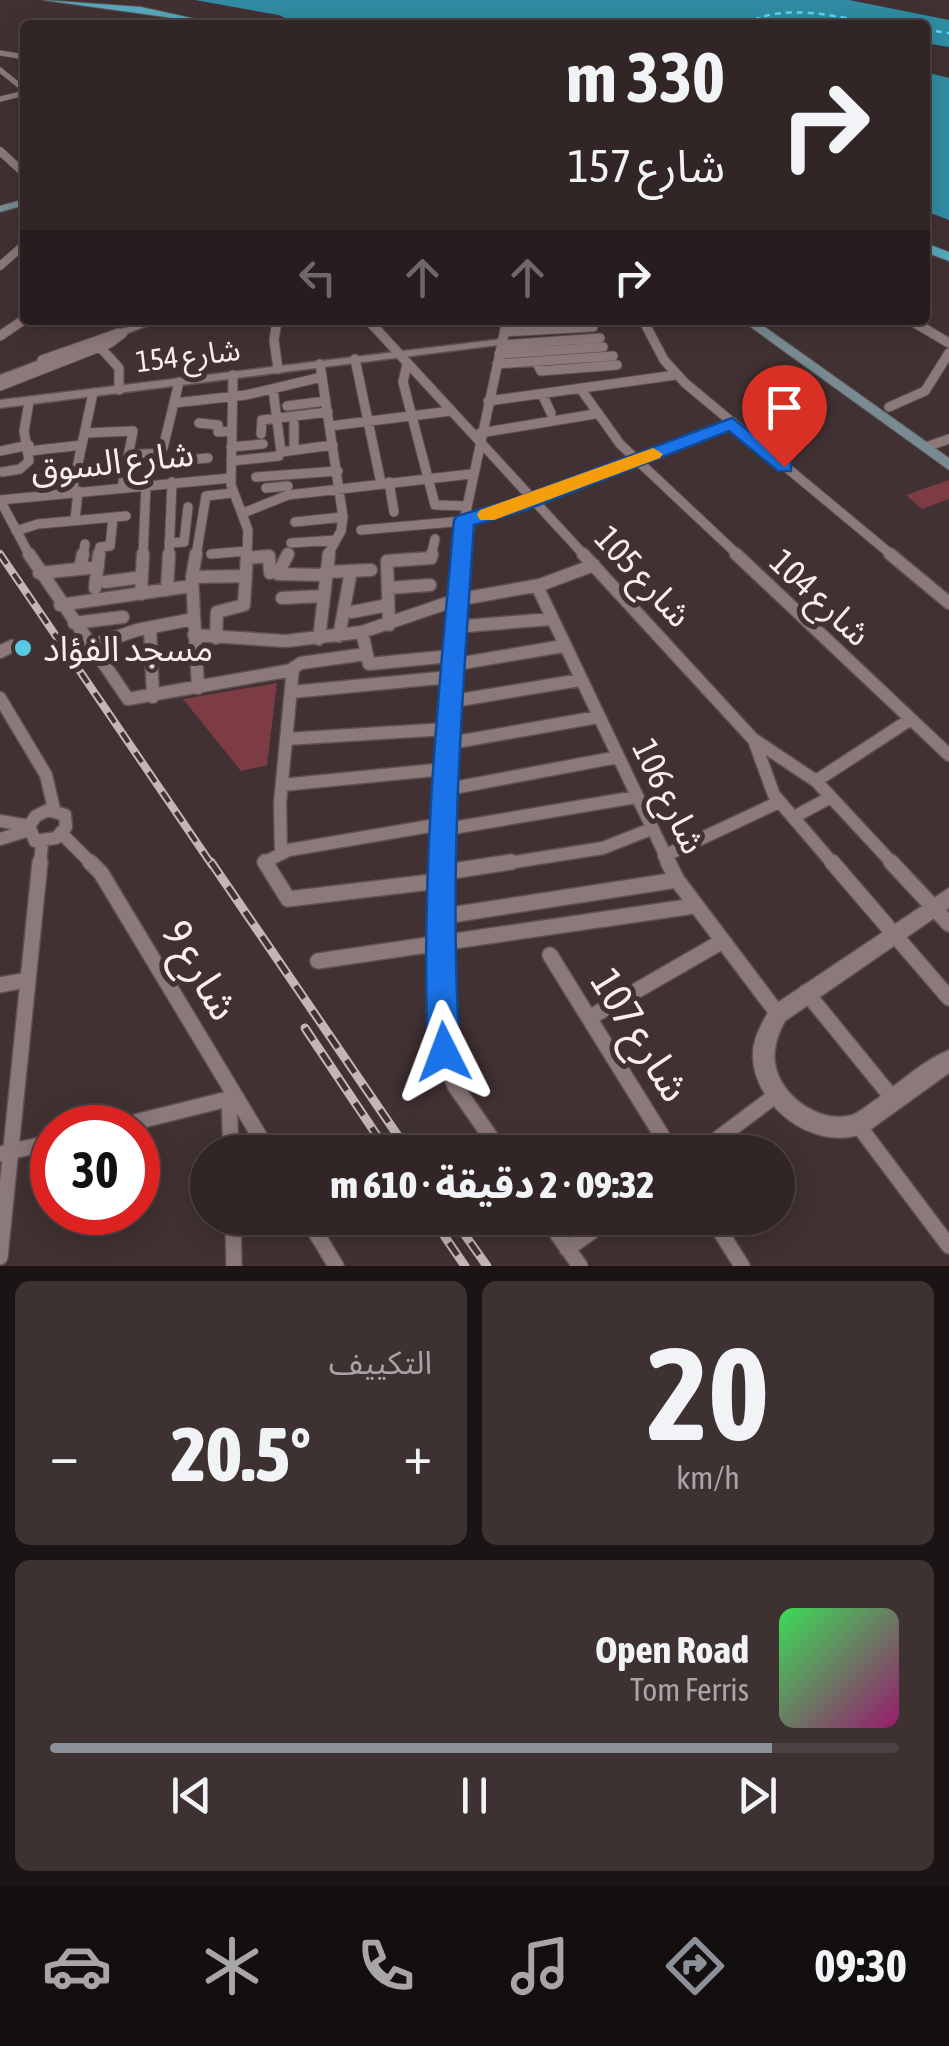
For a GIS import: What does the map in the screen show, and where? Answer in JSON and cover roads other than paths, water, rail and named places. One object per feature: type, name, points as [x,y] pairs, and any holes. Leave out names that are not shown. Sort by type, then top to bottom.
[{"type":"highway","points":[[47,0],[194,20]]},
{"type":"highway","points":[[96,0],[216,20]]},
{"type":"main road","points":[[755,325],[941,444]]},
{"type":"main road","points":[[767,325],[941,444],[949,465]]},
{"type":"street","points":[[0,70],[20,87]]},
{"type":"street","points":[[0,99],[20,93]]},
{"type":"street","points":[[13,96],[20,104]]},
{"type":"street","points":[[0,151],[20,168]]},
{"type":"street","points":[[0,380],[144,325]]},
{"type":"street","points":[[274,325],[278,369]]},
{"type":"street","name":"شارع 105","points":[[372,325],[451,411],[480,436],[533,500],[753,739],[816,781],[941,902],[949,924]]},
{"type":"street","points":[[490,1135],[450,1075],[442,1030],[438,917],[446,729],[465,513],[506,325]]},
{"type":"street","points":[[646,325],[676,375],[949,603]]},
{"type":"street","points":[[918,325],[949,343]]},
{"type":"street","points":[[500,347],[593,326]]},
{"type":"street","points":[[0,380],[100,347],[122,333]]},
{"type":"street","points":[[500,347],[602,343]]},
{"type":"street","points":[[100,347],[119,368],[119,390]]},
{"type":"street","points":[[500,347],[536,361],[542,371],[615,361]]},
{"type":"street","name":"شارع 154","points":[[0,404],[278,369],[321,370],[355,359],[403,359],[500,347]]},
{"type":"street","points":[[889,407],[925,391],[949,353]]},
{"type":"street","points":[[355,359],[394,512]]},
{"type":"street","points":[[403,359],[402,378],[436,505],[465,513]]},
{"type":"street","points":[[174,403],[274,390],[321,370],[343,517],[329,551],[310,662]]},
{"type":"street","points":[[216,638],[217,612],[244,606],[246,576],[243,513],[232,493],[231,478],[233,374]]},
{"type":"street","points":[[488,401],[676,375]]},
{"type":"street","points":[[164,448],[180,382]]},
{"type":"street","name":"شارع 104","points":[[580,388],[596,414],[636,460],[949,754]]},
{"type":"street","points":[[274,390],[280,454]]},
{"type":"street","points":[[74,520],[75,491],[93,393]]},
{"type":"street","points":[[542,394],[551,413]]},
{"type":"street","points":[[2,472],[26,465],[30,448],[24,431],[28,402]]},
{"type":"street","points":[[288,406],[327,406]]},
{"type":"street","points":[[231,447],[262,439],[262,420],[327,406]]},
{"type":"street","points":[[330,426],[451,411]]},
{"type":"street","points":[[480,436],[596,414]]},
{"type":"street","points":[[199,423],[213,422],[218,432],[232,431]]},
{"type":"street","points":[[294,424],[294,450]]},
{"type":"street","points":[[361,530],[533,500],[732,424]]},
{"type":"street","points":[[85,433],[132,430],[122,487]]},
{"type":"street","points":[[0,451],[82,446]]},
{"type":"street","points":[[231,461],[334,446]]},
{"type":"street","points":[[96,466],[161,453],[160,461],[208,458]]},
{"type":"street","points":[[167,590],[177,482],[186,460]]},
{"type":"street","points":[[266,488],[338,471]]},
{"type":"street","points":[[256,478],[288,485],[340,488],[471,474]]},
{"type":"street","name":"شارع السوق","points":[[0,500],[231,478]]},
{"type":"street","points":[[141,594],[146,484]]},
{"type":"street","points":[[243,513],[288,485]]},
{"type":"street","points":[[198,688],[192,582],[206,496],[232,493]]},
{"type":"street","points":[[0,500],[60,605],[123,696],[135,700],[153,697],[292,670],[298,664],[366,654]]},
{"type":"street","points":[[169,543],[184,542],[188,507]]},
{"type":"street","points":[[16,531],[74,520],[120,517],[110,546],[100,548],[100,585],[142,577]]},
{"type":"street","points":[[295,522],[343,517]]},
{"type":"street","points":[[389,625],[387,562],[431,558],[436,539]]},
{"type":"street","points":[[336,540],[290,548],[278,574],[371,570]]},
{"type":"street","points":[[80,569],[85,544]]},
{"type":"street","points":[[227,573],[228,553]]},
{"type":"street","points":[[212,554],[269,556],[270,572]]},
{"type":"street","points":[[142,561],[168,558]]},
{"type":"street","points":[[194,635],[315,639],[362,632],[456,600],[537,586],[594,565]]},
{"type":"street","points":[[40,573],[98,567]]},
{"type":"street","points":[[339,636],[350,571]]},
{"type":"street","points":[[60,605],[246,576]]},
{"type":"street","points":[[388,588],[430,585]]},
{"type":"street","name":"شارع 106","points":[[537,586],[677,880],[778,1014]]},
{"type":"street","points":[[124,634],[126,596]]},
{"type":"street","points":[[282,598],[323,596]]},
{"type":"street","points":[[352,612],[388,605]]},
{"type":"street","points":[[74,623],[123,617]]},
{"type":"street","points":[[91,646],[124,634],[193,619]]},
{"type":"street","points":[[454,628],[551,619]]},
{"type":"street","points":[[150,628],[153,697]]},
{"type":"street","points":[[362,632],[370,664],[451,666]]},
{"type":"street","points":[[291,692],[564,646]]},
{"type":"street","points":[[281,852],[282,785],[292,670]]},
{"type":"street","points":[[448,702],[580,680]]},
{"type":"street","points":[[0,698],[46,775],[54,809]]},
{"type":"street","points":[[445,744],[598,717]]},
{"type":"street","points":[[816,781],[911,719]]},
{"type":"street","points":[[286,739],[446,729]]},
{"type":"street","name":"شارع 105","points":[[753,739],[770,788],[780,802],[949,998]]},
{"type":"street","points":[[443,790],[618,757]]},
{"type":"street","points":[[282,785],[444,769]]},
{"type":"street","points":[[636,796],[281,852],[265,862],[288,899],[603,848],[652,829]]},
{"type":"street","points":[[794,817],[832,797]]},
{"type":"street","points":[[664,856],[780,802]]},
{"type":"street","points":[[0,839],[29,828],[36,816],[54,809],[66,815],[62,834],[42,842],[35,841],[29,828]]},
{"type":"street","points":[[0,821],[29,828]]},
{"type":"street","name":"شارع 9","points":[[62,834],[101,873],[258,1135]]},
{"type":"street","points":[[0,1257],[4,1153],[42,842]]},
{"type":"street","points":[[438,917],[677,880]]},
{"type":"street","points":[[941,902],[778,1014],[762,1041],[762,1059],[776,1095],[806,1121],[824,1128],[858,1124],[949,1060]]},
{"type":"street","points":[[318,961],[694,906]]},
{"type":"street","points":[[589,1018],[720,942]]},
{"type":"street","name":"شارع 107","points":[[550,955],[661,1135]]},
{"type":"street","points":[[0,985],[28,980]]},
{"type":"street","points":[[806,992],[894,1100]]},
{"type":"street","points":[[723,1135],[776,1095]]},
{"type":"street","points":[[160,1116],[233,1098],[232,1135]]},
{"type":"street","points":[[858,1124],[949,1246]]},
{"type":"street","points":[[4,1153],[30,1147]]},
{"type":"street","points":[[233,1235],[234,1266]]},
{"type":"street","points":[[317,1235],[336,1266]]},
{"type":"street","points":[[558,1235],[580,1266]]},
{"type":"street","points":[[568,1249],[587,1235]]},
{"type":"street","points":[[723,1235],[742,1266]]},
{"type":"water","points":[[195,0],[849,0],[949,20],[949,47],[930,44],[930,20],[290,20]]},
{"type":"water","points":[[930,73],[949,78],[949,220],[930,213]]},
{"type":"railway","points":[[0,554],[212,865]]},
{"type":"railway","points":[[211,862],[397,1135]]},
{"type":"railway","points":[[305,1028],[377,1135]]},
{"type":"railway","points":[[444,1235],[465,1266]]},
{"type":"railway","points":[[465,1235],[487,1266]]},
{"type":"place","name":"مسجد الفؤاد","points":[[23,648]]}]
